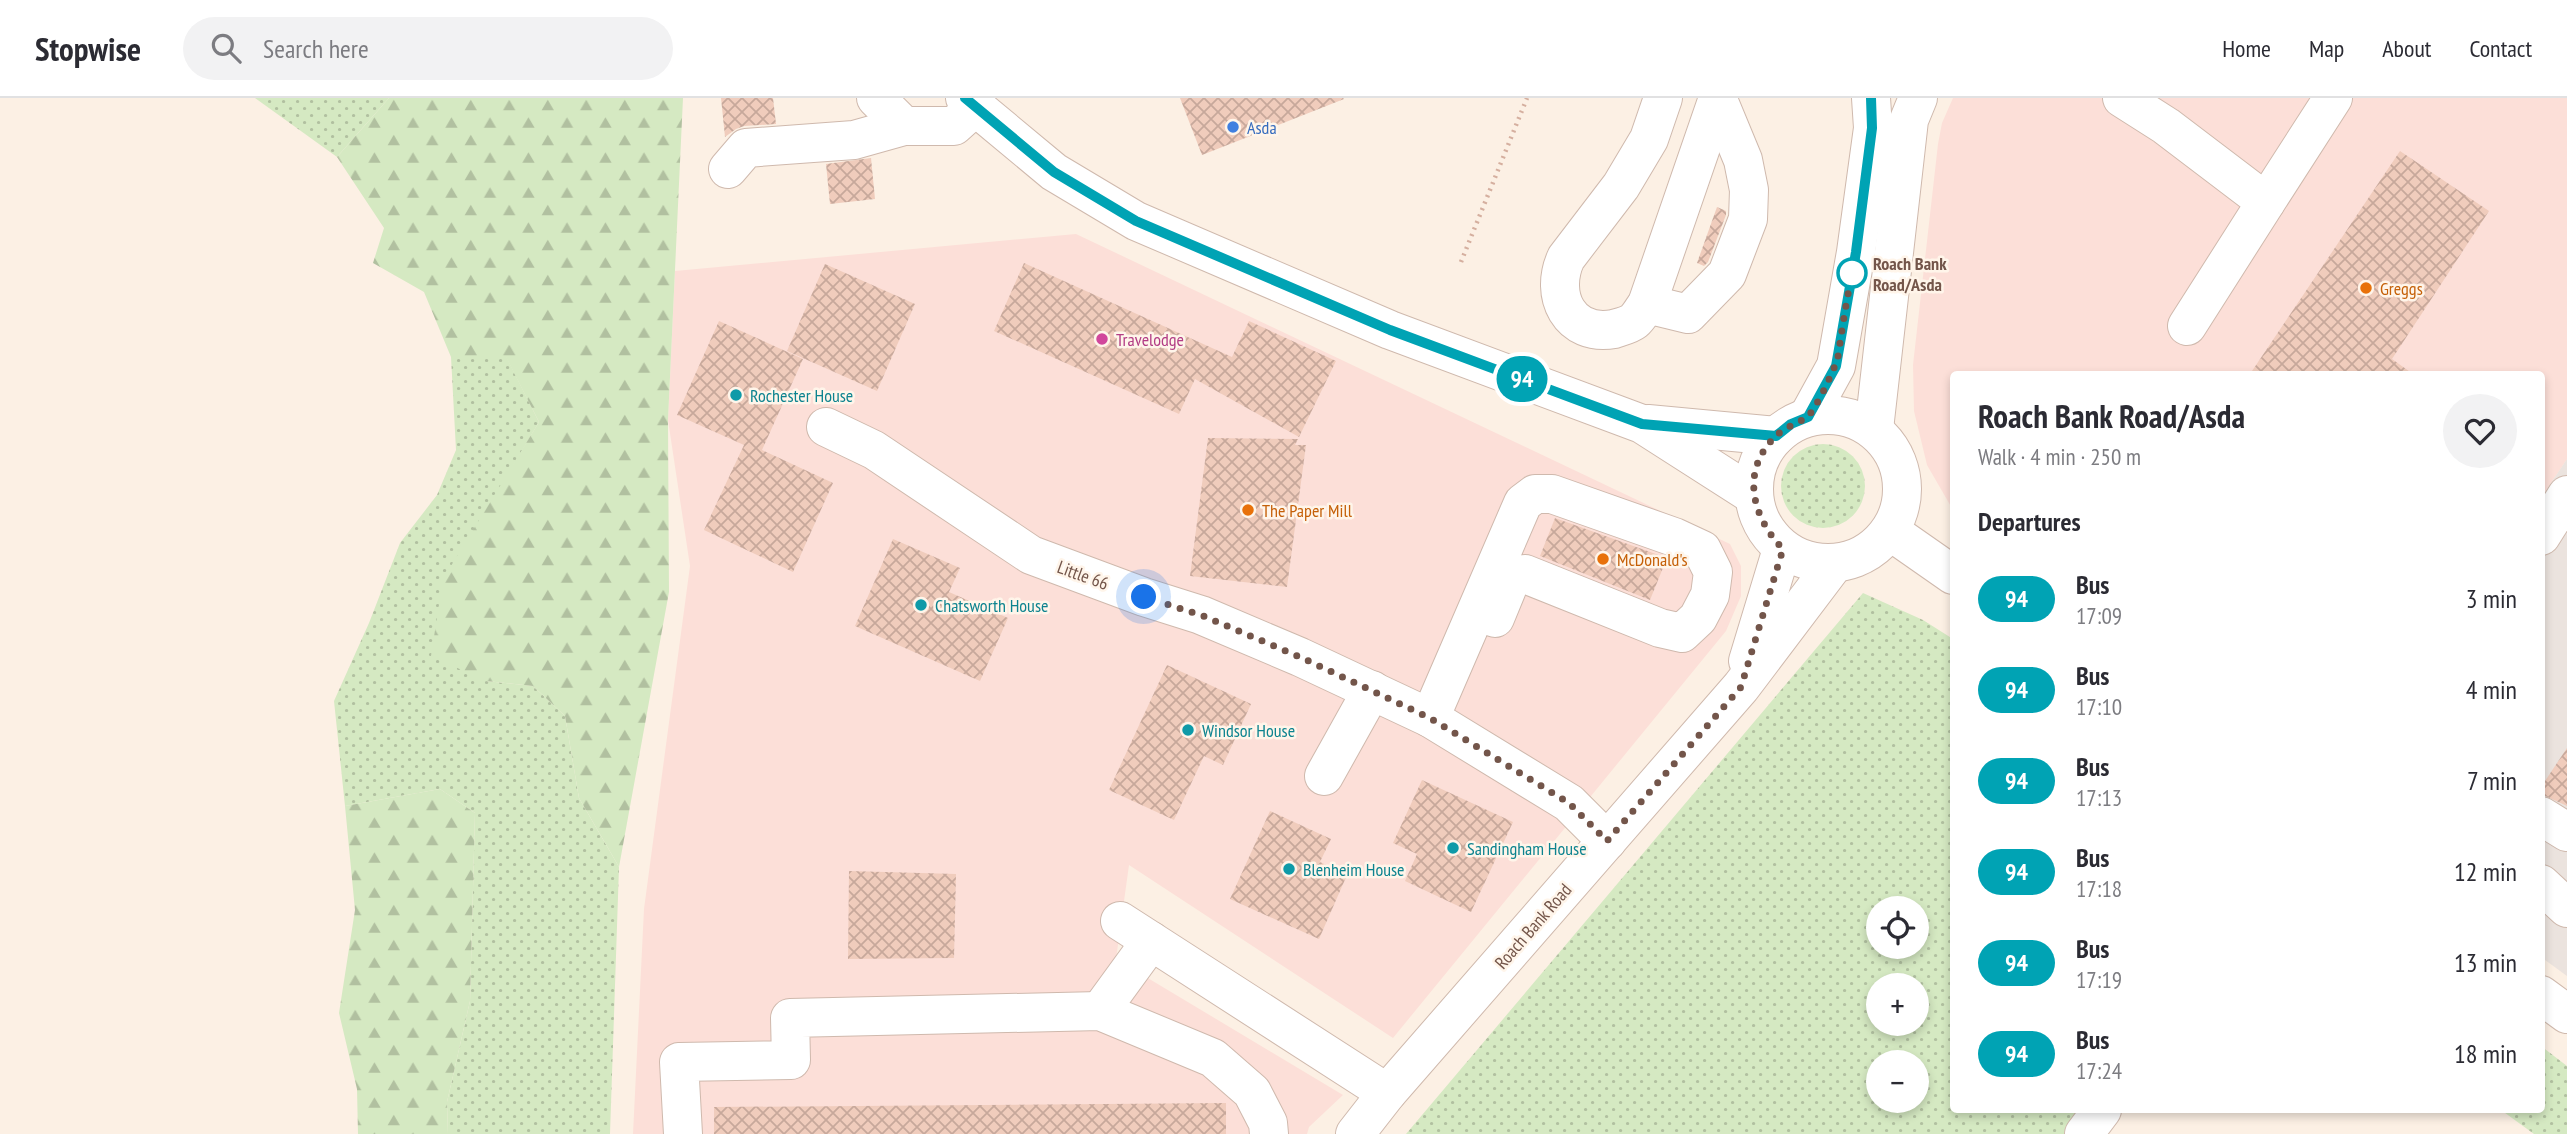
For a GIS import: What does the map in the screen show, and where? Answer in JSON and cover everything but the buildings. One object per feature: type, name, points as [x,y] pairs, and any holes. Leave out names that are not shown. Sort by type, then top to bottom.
[{"type":"street","points":[[876,98],[904,127]]},
{"type":"street","points":[[1662,98],[1649,139],[1642,151],[1621,186],[1566,258],[1560,272],[1560,292],[1564,308],[1576,321],[1589,329],[1602,331],[1619,328],[1634,321],[1647,304],[1719,100]]},
{"type":"street","points":[[1808,417],[1836,366],[1856,252],[1872,128],[1871,98]]},
{"type":"street","points":[[1874,429],[1909,120],[1918,98]]},
{"type":"street","points":[[2187,326],[2333,98]]},
{"type":"street","points":[[1647,304],[1688,314],[1727,274],[1748,219],[1749,190],[1743,160],[1719,100]]},
{"type":"street","points":[[2130,100],[2266,202]]},
{"type":"street","points":[[728,169],[746,148],[854,140],[904,127],[954,126],[970,103],[1054,172],[1136,221],[1390,330],[1642,424],[1754,495]]},
{"type":"street","points":[[1831,414],[1853,418],[1874,429],[1889,446],[1900,466],[1903,489],[1900,511],[1890,531],[1875,548],[1856,559],[1834,564],[1798,558],[1783,549],[1768,533],[1758,515],[1754,495],[1755,473],[1763,453],[1776,436],[1791,424],[1808,417],[1831,414]]},
{"type":"street","points":[[1642,424],[1776,436]]},
{"type":"street","name":"Little 66","points":[[826,427],[874,450],[1031,555],[1201,615],[1430,718],[1569,803],[1607,841]]},
{"type":"street","points":[[1430,718],[1523,503],[1535,494],[1552,494],[1674,537],[1702,550],[1713,572],[1710,594],[1698,618],[1682,633],[1660,628],[1525,574],[1511,579],[1495,618]]},
{"type":"street","points":[[2545,530],[2567,495]]},
{"type":"street","points":[[1890,531],[1950,573]]},
{"type":"street","name":"Roach Bank Road","points":[[1741,687],[1783,549]]},
{"type":"street","name":"Roach Bank Road","points":[[1354,1134],[1741,687],[1834,564]]},
{"type":"street","points":[[1324,776],[1372,690]]},
{"type":"street","points":[[2545,818],[2567,832]]},
{"type":"street","points":[[2545,888],[2567,908]]},
{"type":"street","points":[[1100,1011],[1135,931],[1387,1093]]},
{"type":"street","points":[[2545,998],[2567,1014]]},
{"type":"street","points":[[683,1134],[679,1062],[792,1060],[790,1018],[1100,1011],[1213,1058],[1252,1092],[1268,1122],[1269,1134]]},
{"type":"street","points":[[2084,1134],[2100,1113]]},
{"type":"path","points":[[1461,262],[1527,98]]},
{"type":"shaded area","points":[[1953,98],[2567,98],[2567,459],[2545,492],[2545,371],[1950,371],[1950,505],[1927,465],[1914,411],[1913,365],[1942,123]]},
{"type":"shaded area","points":[[1076,234],[1730,544],[1741,566],[1741,596],[1726,631],[1393,1038],[1129,865],[1116,959],[1343,1095],[1309,1127],[1307,1134],[633,1134],[644,909],[690,566],[668,420],[675,271]]},
{"type":"shaded area","points":[[2567,459],[2567,976],[2545,960],[2545,492]]},
{"type":"green space","points":[[255,98],[389,98],[337,157]]},
{"type":"green space","points":[[389,98],[683,98],[668,420],[669,592],[619,867],[579,798],[565,716],[533,686],[486,681],[431,656],[443,579],[539,422],[506,357],[451,357],[424,292],[373,263],[384,228],[337,157]]},
{"type":"green space","points":[[506,356],[539,422],[507,476],[486,681],[533,686],[565,716],[579,798],[619,867],[610,1134],[448,1134],[447,1102],[470,1001],[475,813],[440,789],[345,806],[334,701],[369,623],[400,543],[437,495],[456,450],[451,357]]},
{"type":"green space","points":[[1823,444],[1839,447],[1853,456],[1862,470],[1865,486],[1862,502],[1853,516],[1839,525],[1823,528],[1807,525],[1793,516],[1784,502],[1781,486],[1784,470],[1793,456],[1807,447]]},
{"type":"green space","points":[[1863,593],[1923,620],[1950,637],[1950,1113],[2079,1113],[2064,1134],[1406,1134]]},
{"type":"green space","points":[[440,789],[475,813],[470,1001],[447,1102],[448,1134],[358,1134],[357,1089],[339,1013],[355,910],[345,806]]},
{"type":"green space","points":[[2545,1049],[2567,1066],[2567,1134],[2534,1134],[2505,1113],[2545,1113]]},
{"type":"bus line","name":"94","points":[[965,98],[1054,172],[1136,221],[1390,330],[1642,424],[1776,436],[1791,424],[1808,417],[1836,366],[1856,252],[1872,128],[1871,98]]},
{"type":"place","name":"Asda","points":[[1233,127]]},
{"type":"place","name":"Roach Bank Road/Asda","points":[[1852,273]]},
{"type":"place","name":"Greggs","points":[[2366,288]]},
{"type":"place","name":"Travelodge","points":[[1102,339]]},
{"type":"place","name":"Rochester House","points":[[736,395]]},
{"type":"place","name":"The Paper Mill","points":[[1248,510]]},
{"type":"place","name":"McDonald's","points":[[1603,559]]},
{"type":"place","name":"Chatsworth House","points":[[921,605]]},
{"type":"place","name":"Windsor House","points":[[1188,730]]},
{"type":"place","name":"Sandingham House","points":[[1453,848]]},
{"type":"place","name":"Blenheim House","points":[[1289,869]]},
{"type":"route","points":[[1144,597],[1201,615],[1300,657],[1430,718],[1569,803],[1607,841],[1741,687],[1783,549],[1768,533],[1758,515],[1754,495],[1755,473],[1763,453],[1776,436],[1791,424],[1808,417],[1836,366],[1852,273]]}]
